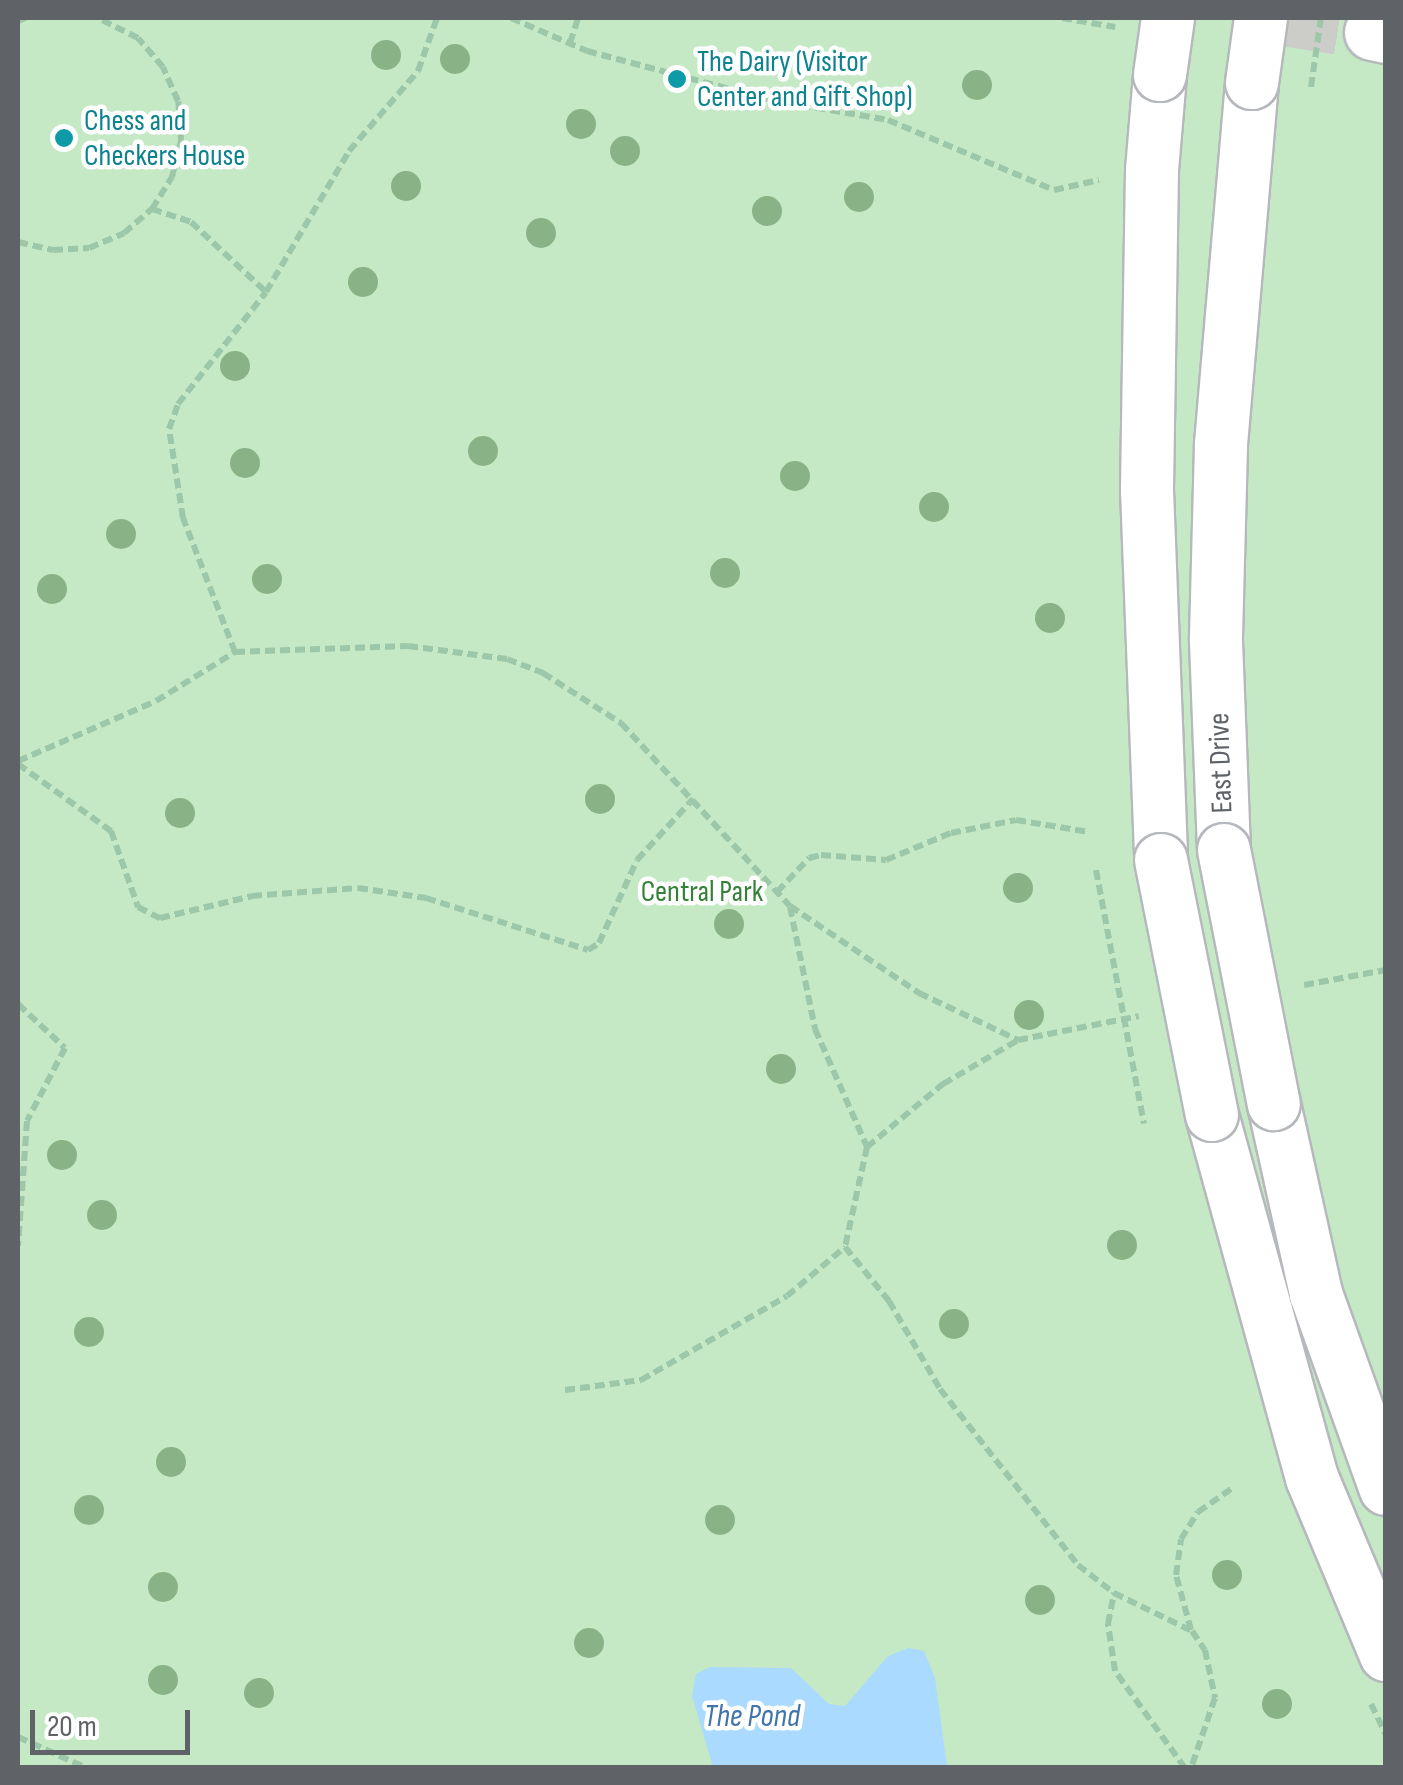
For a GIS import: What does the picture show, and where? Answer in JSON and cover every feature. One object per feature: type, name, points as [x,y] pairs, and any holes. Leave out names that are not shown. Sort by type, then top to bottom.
[{"type":"street","points":[[1168,18],[1152,170],[1147,490],[1161,860],[1212,1115],[1312,1478],[1386,1656]]},
{"type":"street","name":"East Drive","points":[[1261,18],[1220,444],[1216,638],[1224,850],[1316,1294],[1386,1489]]},
{"type":"path","points":[[18,21],[25,18]]},
{"type":"path","points":[[18,242],[53,250],[90,248],[124,234],[152,210],[172,177],[181,140],[178,101],[162,67],[138,38],[98,18]]},
{"type":"path","points":[[235,652],[184,518],[169,429],[178,404],[266,292],[349,151],[418,71],[437,18]]},
{"type":"path","points":[[511,18],[570,43],[771,100],[888,120],[1054,190],[1152,170]]},
{"type":"path","points":[[570,43],[578,18]]},
{"type":"path","points":[[1311,87],[1360,28]]},
{"type":"path","points":[[152,210],[191,222],[266,292]]},
{"type":"path","points":[[694,799],[637,860],[599,944],[588,950],[426,898],[358,888],[252,896],[160,918],[138,906],[111,830],[18,762],[156,701],[235,652],[408,646],[506,659],[544,672],[622,723],[694,799],[790,906],[919,993],[1018,1040]]},
{"type":"path","points":[[777,892],[809,858],[822,855],[886,860],[952,833],[1016,820],[1090,832]]},
{"type":"path","points":[[1096,870],[1144,1124]]},
{"type":"path","points":[[565,1390],[640,1380],[787,1296],[845,1247],[867,1147],[815,1029],[790,906]]},
{"type":"path","points":[[18,1004],[65,1048],[28,1121],[18,1246]]},
{"type":"path","points":[[867,1147],[943,1084],[1018,1040],[1074,1028]]},
{"type":"path","points":[[845,1247],[889,1301],[940,1389],[1078,1564],[1114,1593],[1192,1631]]},
{"type":"path","points":[[1188,1768],[1215,1698],[1213,1672],[1192,1631],[1175,1558],[1198,1512],[1234,1487]]},
{"type":"path","points":[[1114,1593],[1108,1624],[1115,1670],[1188,1768]]},
{"type":"path","points":[[18,1737],[87,1768]]},
{"type":"green space","name":"Central Park","points":[[18,18],[1385,18],[1385,1767],[18,1767]]},
{"type":"water","name":"The Pond","points":[[908,1648],[924,1651],[935,1678],[947,1767],[713,1767],[692,1696],[696,1674],[710,1667],[791,1668],[829,1704],[845,1706],[888,1656]]},
{"type":"tunnel","points":[[1284,18],[1372,32]]},
{"type":"place","name":"The Dairy (Visitor Center and Gift Shop)","points":[[677,79]]},
{"type":"place","name":"Chess and Checkers House","points":[[64,138]]}]
